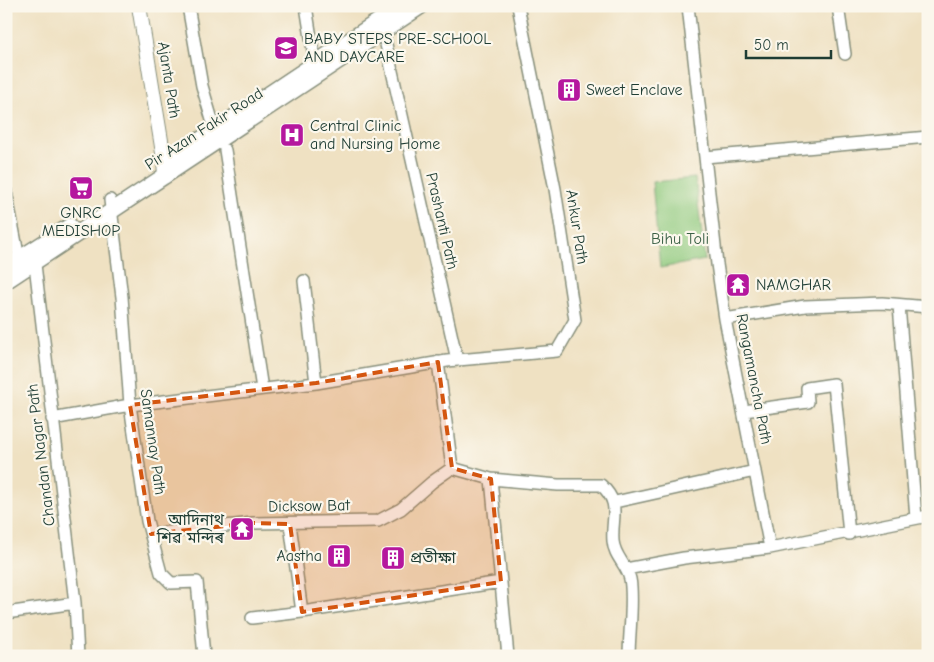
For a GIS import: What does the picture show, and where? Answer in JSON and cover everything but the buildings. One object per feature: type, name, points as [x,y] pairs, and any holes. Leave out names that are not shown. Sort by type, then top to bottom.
[{"type":"main road","name":"Pir Azan Fakir Road","points":[[6,281],[34,255],[110,206],[215,130],[400,6]]},
{"type":"main road","name":"Pir Azan Fakir Road","points":[[164,167],[421,6]]},
{"type":"main road","name":"Pir Azan Fakir Road","points":[[12,263],[34,255]]},
{"type":"street","name":"Ajanta Path","points":[[139,6],[164,167]]},
{"type":"street","points":[[188,6],[202,86],[215,130]]},
{"type":"street","points":[[306,6],[315,63]]},
{"type":"street","name":"Ankur Path","points":[[457,360],[557,351],[575,320],[555,189],[518,6]]},
{"type":"street","name":"Rangamancha Path","points":[[688,6],[725,318],[770,548]]},
{"type":"street","points":[[838,6],[845,54]]},
{"type":"street","name":"Prashanti Path","points":[[383,31],[457,360]]},
{"type":"street","points":[[705,157],[928,137]]},
{"type":"street","points":[[225,150],[262,389]]},
{"type":"street","points":[[6,191],[12,263]]},
{"type":"street","name":"Samannay Path","points":[[110,206],[122,298],[130,405],[151,534],[161,573],[171,583],[197,582],[204,656]]},
{"type":"street","name":"Chandan Nagar Path","points":[[34,255],[75,603],[78,656]]},
{"type":"street","points":[[304,281],[316,382]]},
{"type":"street","points":[[725,318],[805,306],[899,305],[928,308]]},
{"type":"street","points":[[626,569],[684,558],[770,548],[848,534],[922,517],[899,305]]},
{"type":"street","points":[[52,419],[130,405],[316,382],[457,360]]},
{"type":"street","points":[[438,362],[452,468],[490,479],[558,485],[601,485],[615,502],[613,542],[616,555],[626,569],[630,579],[627,655]]},
{"type":"street","points":[[744,412],[808,402],[807,388],[834,384],[848,534]]},
{"type":"street","name":"Dicksow Bat","points":[[151,534],[253,523],[290,524],[378,521],[400,509],[452,468]]},
{"type":"street","points":[[615,502],[755,471]]},
{"type":"street","points":[[490,479],[508,656]]},
{"type":"street","points":[[290,524],[302,612]]},
{"type":"street","points":[[252,618],[501,582]]},
{"type":"street","points":[[6,613],[75,603]]},
{"type":"highlighted area","points":[[438,362],[452,468],[491,479],[501,582],[302,612],[290,524],[253,523],[151,534],[130,405],[316,383]]},
{"type":"green space","name":"Bihu Toli","points":[[695,178],[705,260],[660,268],[652,182]]},
{"type":"place","name":"BABY STEPS PRE-SCHOOL AND DAYCARE","points":[[286,48]]},
{"type":"place","name":"Sweet Enclave","points":[[569,90]]},
{"type":"place","name":"Central Clinic and Nursing Home","points":[[292,135]]},
{"type":"place","name":"GNRC MEDISHOP","points":[[81,188]]},
{"type":"place","name":"NAMGHAR","points":[[738,285]]},
{"type":"place","name":"আদিনাথ শিৱ মন্দিৰ","points":[[242,529]]},
{"type":"place","name":"Aastha","points":[[339,556]]},
{"type":"place","name":"প্রতীক্ষা","points":[[393,558]]}]
